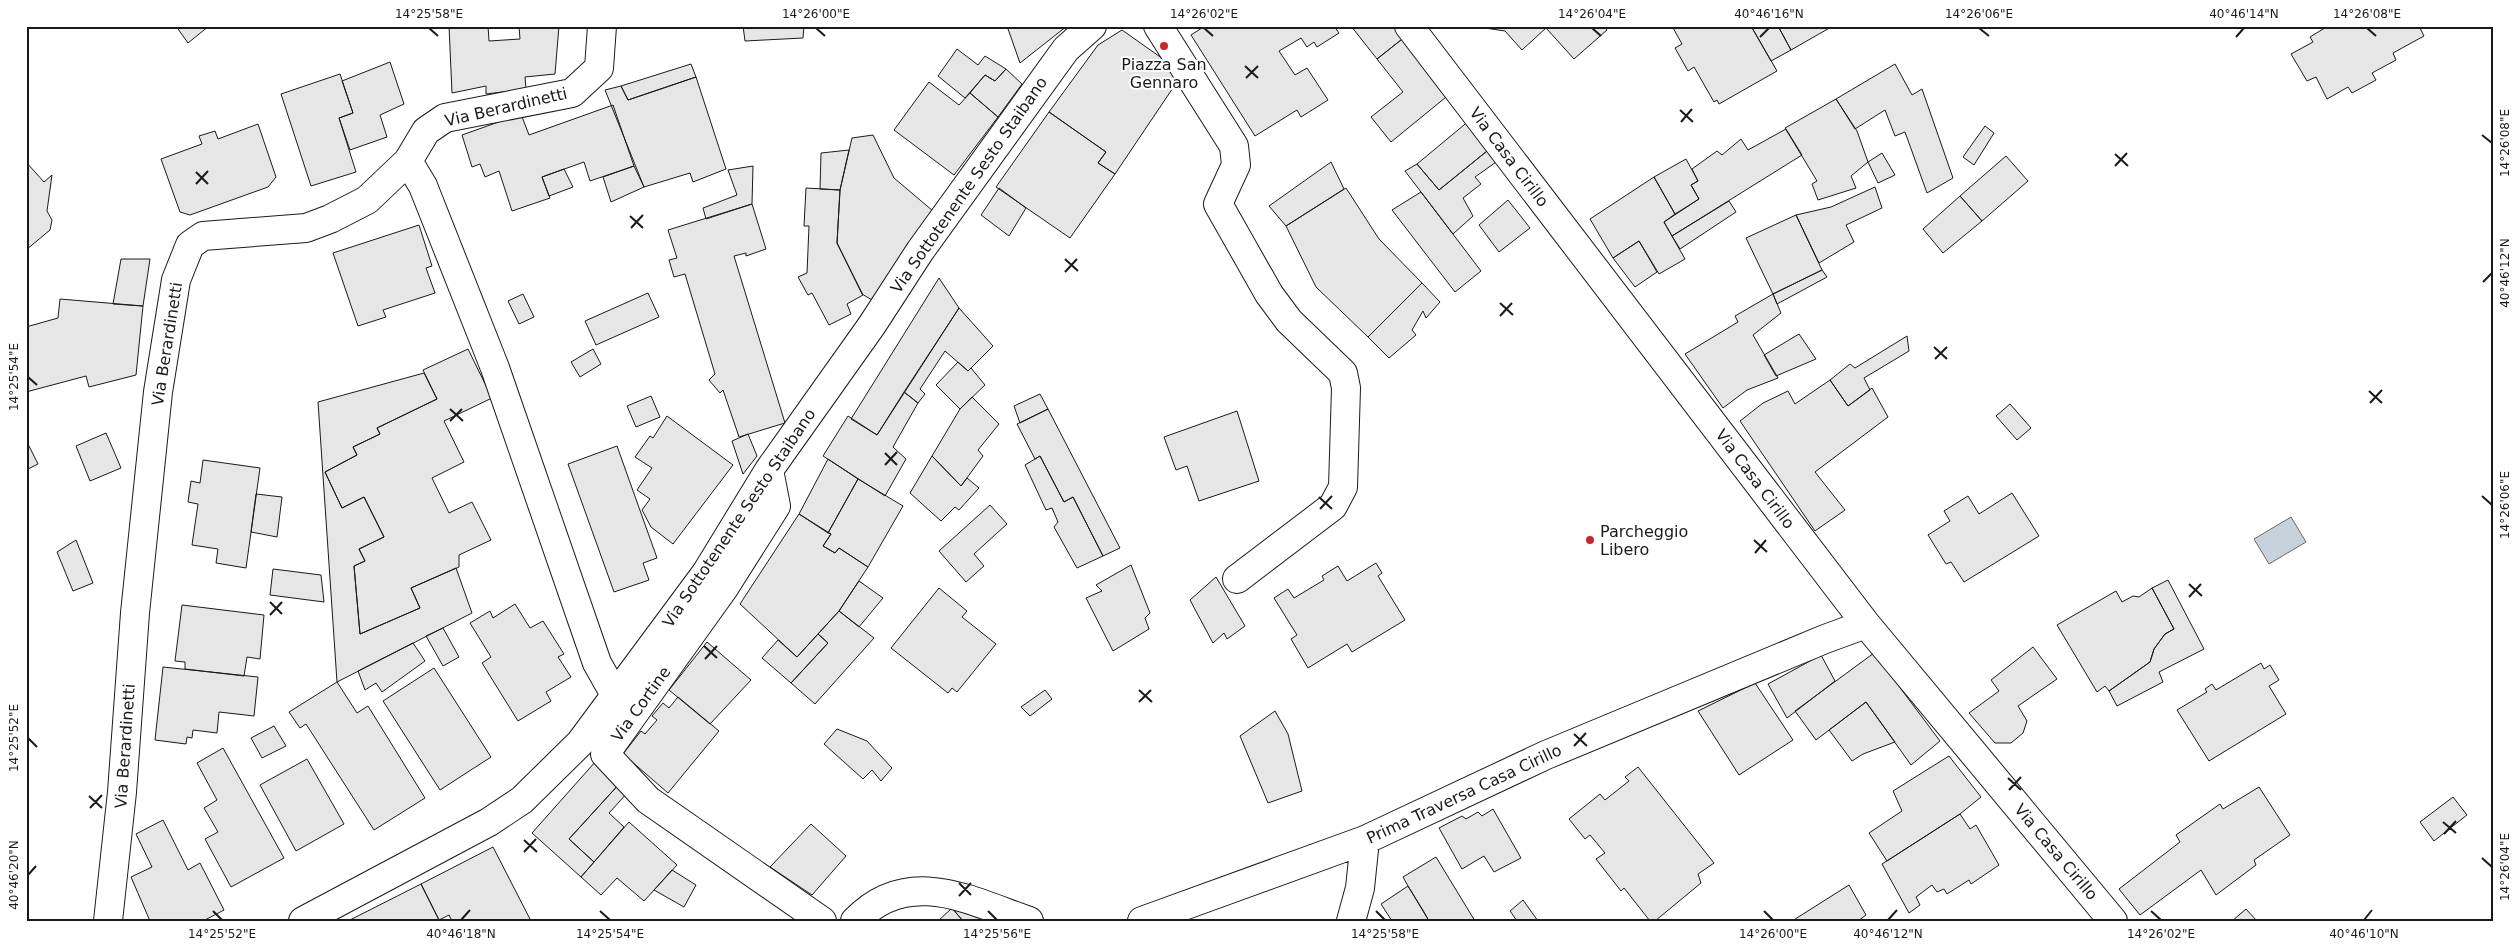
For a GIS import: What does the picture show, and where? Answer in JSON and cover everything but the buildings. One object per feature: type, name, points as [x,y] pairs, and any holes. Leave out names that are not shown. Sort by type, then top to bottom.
[{"type":"street","name":"Via Berardinetti","points":[[108,921],[122,792],[135,613],[158,392],[176,280],[190,246],[203,236],[306,228],[367,200],[408,161],[426,131],[444,118],[572,93],[598,68],[602,26]]},
{"type":"street","name":"Via Sottotenente Sesto Staibano","points":[[303,921],[489,822],[522,800],[580,743],[706,573],[770,470],[872,325],[920,251],[1066,49],[1092,26]]},
{"type":"street","points":[[1158,26],[1234,146],[1236,165],[1218,204],[1270,294],[1289,321],[1343,373],[1346,388],[1343,487],[1333,506],[1237,579]]},
{"type":"street","name":"Via Casa Cirillo","points":[[1409,26],[1866,624],[2113,921]]},
{"type":"street","points":[[408,161],[423,186],[495,368],[597,663],[615,696]]},
{"type":"street","name":"Via Cortine","points":[[770,470],[776,506],[724,588],[605,754],[648,800],[822,921]]},
{"type":"street","name":"Prima Traversa Casa Cirillo","points":[[1142,921],[1364,840],[1546,755],[1825,639],[1866,624]]},
{"type":"street","points":[[1351,921],[1360,888],[1364,840]]},
{"type":"street","points":[[855,921],[866,910],[887,897],[912,890],[941,891],[1029,921]]},
{"type":"shaded area","points":[[2291,517],[2306,542],[2269,564],[2254,539]]},
{"type":"place","name":"Piazza San Gennaro","points":[[1164,46]]},
{"type":"place","name":"Parcheggio Libero","points":[[1590,540]]}]
